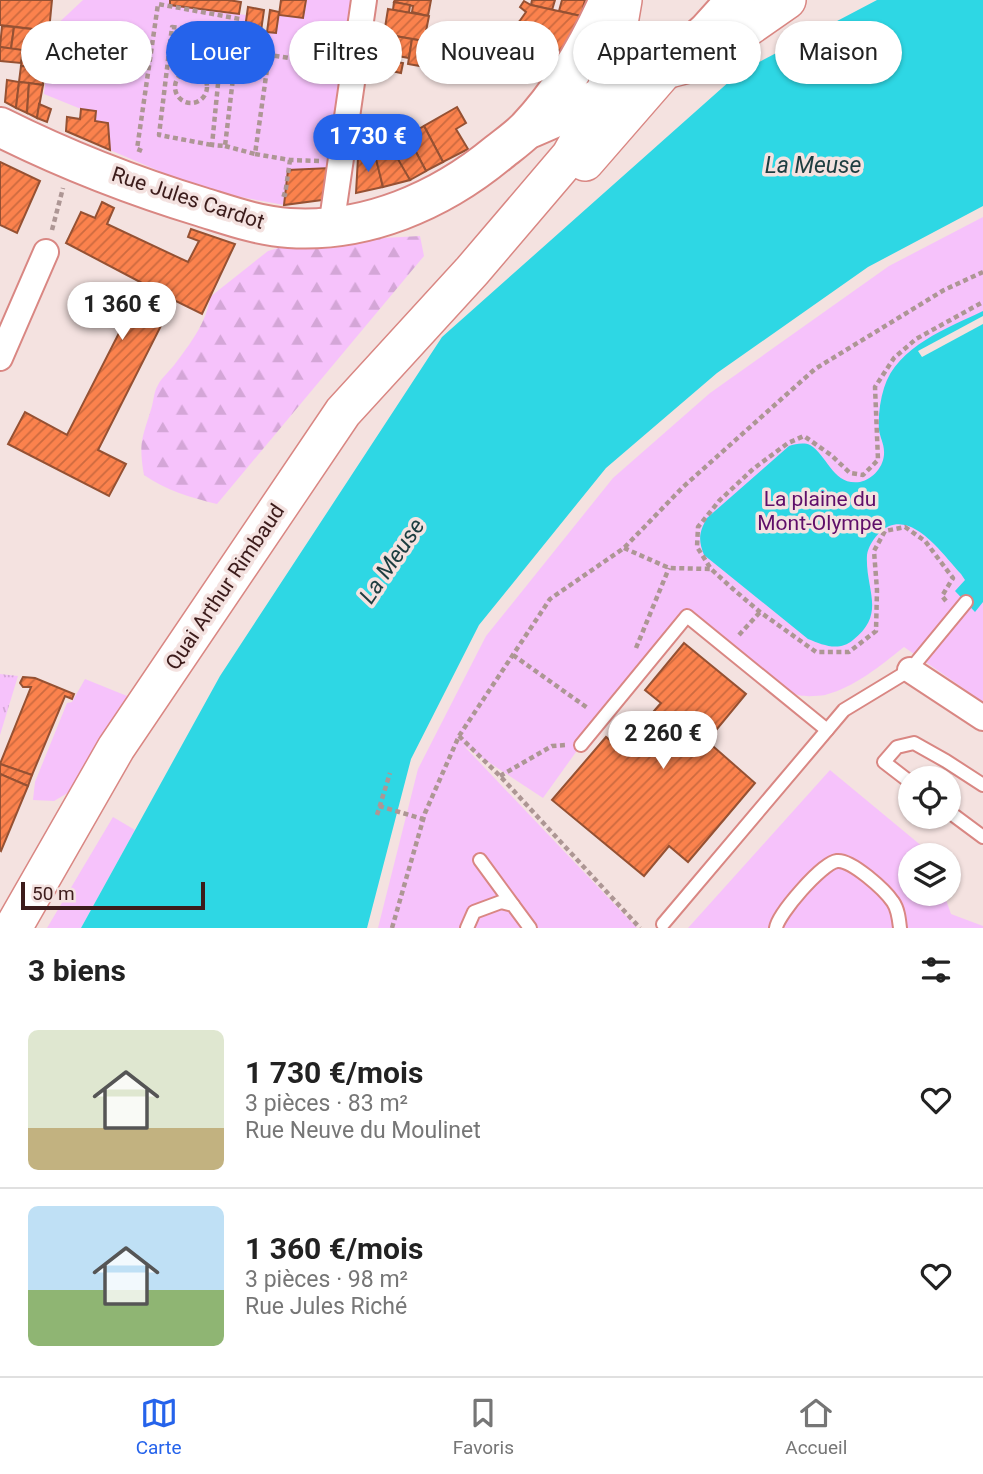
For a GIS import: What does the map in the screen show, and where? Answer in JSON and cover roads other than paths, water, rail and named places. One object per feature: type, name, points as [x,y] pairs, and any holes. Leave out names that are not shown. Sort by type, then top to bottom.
[{"type":"main road","name":"Rue Jules Cardot","points":[[0,127],[161,194],[255,223],[290,228],[331,227],[379,218],[424,202],[478,170],[526,130],[551,100],[597,27],[610,0]]},
{"type":"main road","name":"Quai Arthur Rimbaud","points":[[13,928],[116,748],[343,412],[471,271],[570,156],[604,96],[623,0]]},
{"type":"main road","name":"Rue Jules Cardot","points":[[717,21],[736,0]]},
{"type":"main road","points":[[757,21],[787,0]]},
{"type":"main road","name":"Rue Jules Cardot","points":[[526,130],[632,84]]},
{"type":"main road","name":"Quai Arthur Rimbaud","points":[[471,271],[552,201],[653,84]]},
{"type":"street","points":[[331,227],[364,0]]},
{"type":"street","points":[[0,358],[9,311],[46,251]]},
{"type":"street","points":[[910,670],[983,718]]},
{"type":"lane","points":[[663,924],[844,710],[910,670],[966,602]]},
{"type":"lane","points":[[581,745],[687,617],[827,730]]},
{"type":"lane","points":[[898,773],[884,762],[897,747],[914,743],[954,766]]},
{"type":"lane","points":[[961,771],[983,785]]},
{"type":"lane","points":[[961,821],[983,837]]},
{"type":"lane","points":[[480,860],[530,928]]},
{"type":"lane","points":[[776,928],[783,911],[827,865],[837,861],[850,864],[894,903],[900,928]]},
{"type":"lane","points":[[467,928],[474,912],[501,902],[513,905]]},
{"type":"water","name":"La Meuse","points":[[877,0],[983,0],[983,206],[868,267],[717,373],[606,468],[479,625],[411,759],[367,928],[81,928],[220,676],[442,337],[727,84],[761,84],[761,61],[775,54],[775,84],[902,84],[902,21],[837,21]]},
{"type":"water","points":[[983,311],[983,602],[975,612],[955,591],[965,580],[925,536],[903,524],[891,525],[878,534],[867,555],[872,610],[863,630],[848,644],[837,647],[808,639],[704,555],[700,540],[704,523],[791,445],[810,445],[837,475],[851,482],[860,482],[874,475],[884,456],[879,414],[884,388],[891,373],[900,361],[925,340]]},
{"type":"park label","name":"La plaine du Mont-Olympe","points":[[820,511]]}]
